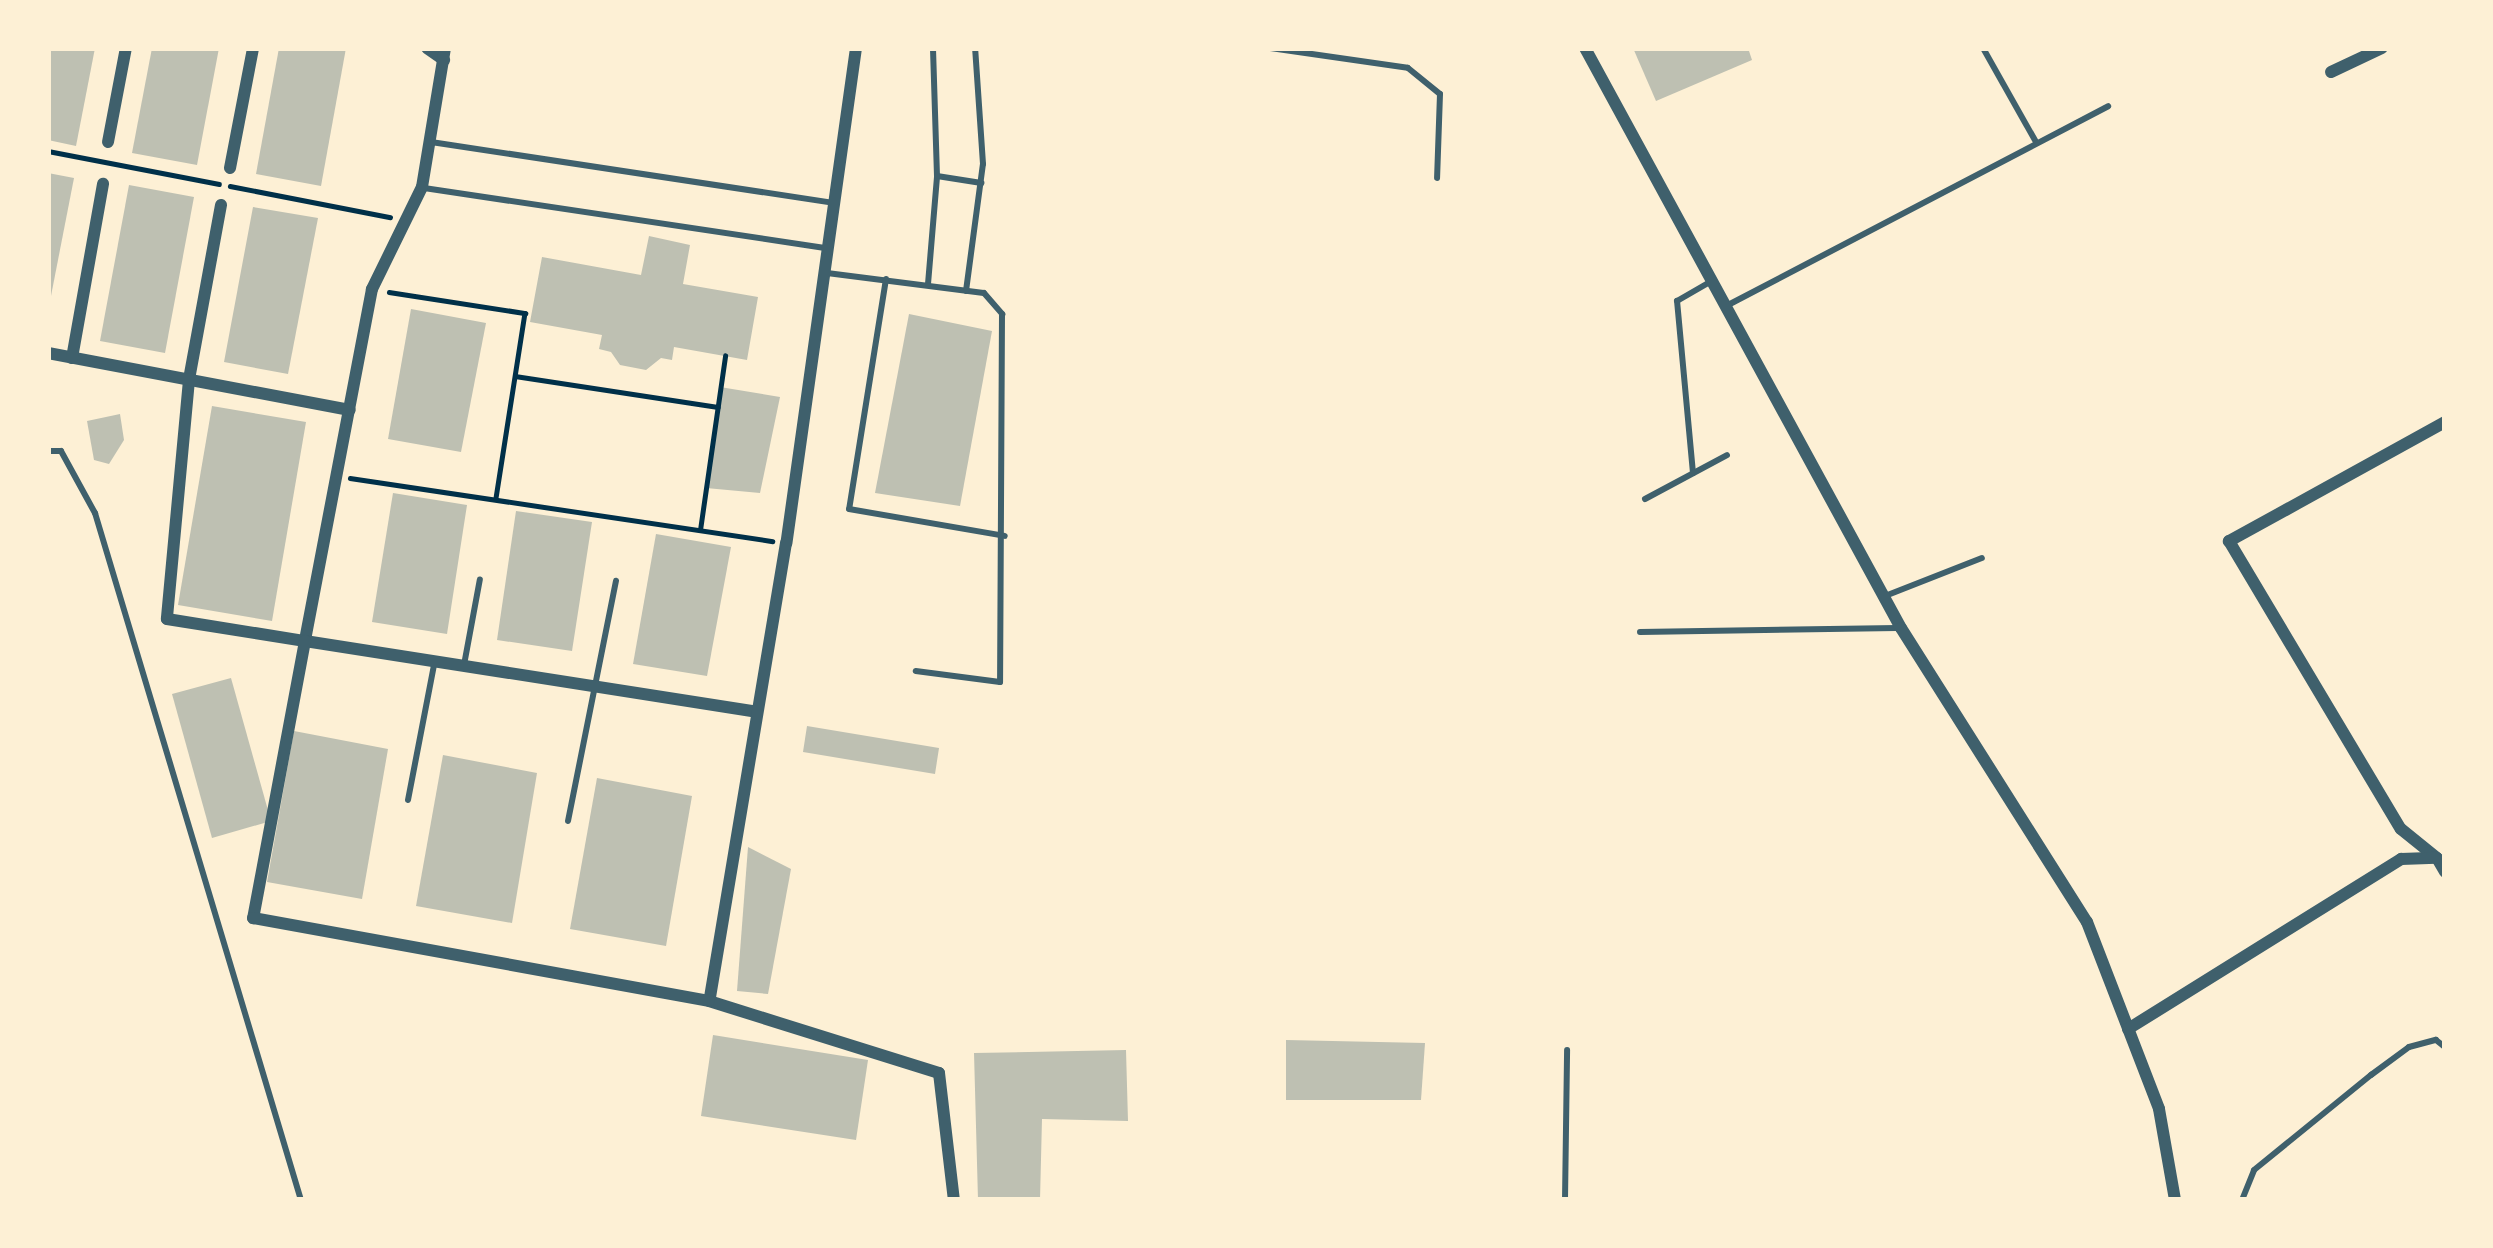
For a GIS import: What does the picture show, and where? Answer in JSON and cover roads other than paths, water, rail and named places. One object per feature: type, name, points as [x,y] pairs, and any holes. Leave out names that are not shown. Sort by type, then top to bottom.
[{"type":"street","points":[[108,142],[126,48]]},
{"type":"street","points":[[230,168],[253,48]]},
{"type":"street","points":[[427,48],[444,54],[422,187],[372,289],[253,918],[709,1001],[926,1066],[939,1073],[943,1086],[954,1200]]},
{"type":"street","points":[[709,1001],[786,543],[856,48]]},
{"type":"street","points":[[1585,48],[1901,628],[2087,922],[2159,1109],[2175,1200]]},
{"type":"street","points":[[2331,72],[2382,48]]},
{"type":"street","points":[[73,358],[103,184]]},
{"type":"street","points":[[221,205],[189,380],[167,619],[756,712]]},
{"type":"street","points":[[48,353],[350,410]]},
{"type":"street","points":[[2445,422],[2229,541],[2401,829],[2441,856],[2445,872]]},
{"type":"street","points":[[2128,1029],[2401,859],[2441,856]]},
{"type":"lane","points":[[927,285],[937,176],[933,48]]},
{"type":"lane","points":[[966,291],[981,183],[975,48]]},
{"type":"lane","points":[[1270,48],[1408,68],[1440,94],[1437,178]]},
{"type":"lane","points":[[1983,48],[2036,142]]},
{"type":"lane","points":[[1728,305],[2108,106]]},
{"type":"lane","points":[[430,142],[836,203]]},
{"type":"lane","points":[[937,176],[981,183]]},
{"type":"lane","points":[[422,187],[830,248]]},
{"type":"lane","points":[[827,273],[983,293],[1002,314],[1005,536],[1000,682],[916,671]]},
{"type":"lane","points":[[886,279],[849,509],[1005,536]]},
{"type":"lane","points":[[1694,473],[1677,301],[1714,280]]},
{"type":"lane","points":[[48,451],[61,452],[95,513],[301,1200]]},
{"type":"lane","points":[[1645,499],[1727,454]]},
{"type":"lane","points":[[1886,596],[1982,558]]},
{"type":"lane","points":[[464,665],[480,579]]},
{"type":"lane","points":[[568,821],[616,581]]},
{"type":"lane","points":[[1640,632],[1901,628]]},
{"type":"lane","points":[[408,800],[435,661]]},
{"type":"lane","points":[[2242,1200],[2254,1170],[2409,1046],[2436,1040],[2445,1047]]},
{"type":"lane","points":[[1564,1200],[1567,1050]]}]
